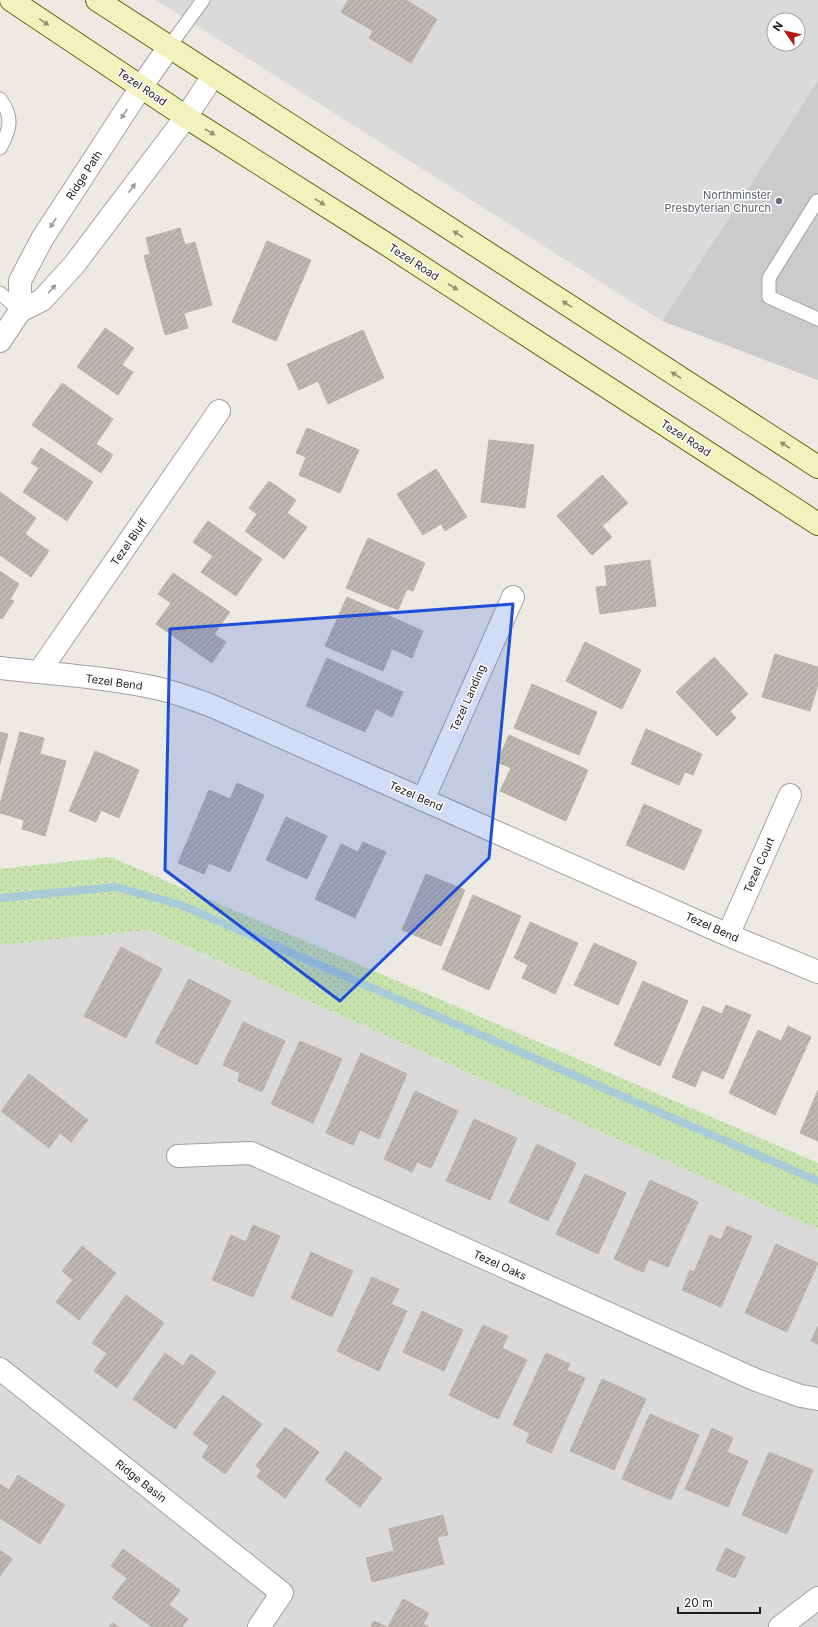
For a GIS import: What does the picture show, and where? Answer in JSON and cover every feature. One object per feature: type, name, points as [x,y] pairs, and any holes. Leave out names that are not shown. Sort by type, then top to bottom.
[{"type":"main road","name":"Tezel Road","points":[[11,0],[186,117],[387,244],[818,524]]},
{"type":"main road","points":[[97,0],[818,467]]},
{"type":"street","name":"Ridge Path","points":[[20,311],[20,281],[42,240],[141,87],[169,47]]},
{"type":"street","points":[[0,340],[20,311],[42,300],[74,265],[186,117],[213,76]]},
{"type":"street","name":"Tezel Bluff","points":[[39,672],[219,411]]},
{"type":"street","name":"Tezel Landing","points":[[423,800],[513,597]]},
{"type":"street","name":"Tezel Bend","points":[[0,668],[126,682],[185,696],[212,706],[728,935],[818,972]]},
{"type":"street","name":"Tezel Court","points":[[728,935],[790,795]]},
{"type":"street","name":"Tezel Oaks","points":[[178,1156],[251,1153],[756,1380],[801,1396],[818,1399]]},
{"type":"street","name":"Ridge Basin","points":[[0,1369],[282,1593],[259,1627]]},
{"type":"street","points":[[780,1627],[818,1598]]},
{"type":"lane","points":[[169,47],[203,0]]},
{"type":"lane","points":[[0,100],[6,107],[10,121],[7,136],[0,148]]},
{"type":"lane","points":[[818,201],[768,278],[769,298],[818,319]]},
{"type":"lane","points":[[0,294],[20,311]]},
{"type":"highlighted area","points":[[513,604],[489,858],[340,1001],[165,870],[170,629]]},
{"type":"shaded area","points":[[156,0],[818,0],[818,81],[662,321]]},
{"type":"shaded area","name":"Northminster Presbyterian Church","points":[[818,81],[818,380],[662,321]]},
{"type":"shaded area","points":[[148,930],[818,1229],[818,1627],[0,1627],[0,945]]},
{"type":"green space","points":[[111,857],[818,1163],[818,1229],[149,930],[0,945],[0,869]]},
{"type":"building","points":[[348,0],[406,0],[437,19],[411,63],[369,38],[373,31],[341,12]]},
{"type":"building","points":[[180,228],[185,245],[195,242],[212,305],[184,313],[188,328],[165,335],[144,256],[150,254],[146,238]]},
{"type":"building","points":[[267,241],[311,260],[276,341],[232,322]]},
{"type":"building","points":[[105,328],[134,348],[122,365],[133,372],[118,395],[77,367]]},
{"type":"building","points":[[363,330],[384,378],[328,404],[318,381],[299,390],[287,364]]},
{"type":"building","points":[[62,383],[113,419],[96,444],[113,455],[101,473],[32,425]]},
{"type":"building","points":[[307,428],[359,450],[340,493],[299,475],[306,457],[296,453]]},
{"type":"building","points":[[489,440],[534,445],[525,508],[481,502]]},
{"type":"building","points":[[41,448],[93,482],[67,521],[23,492],[39,468],[31,463]]},
{"type":"building","points":[[436,469],[467,517],[445,531],[441,524],[423,535],[397,494]]},
{"type":"building","points":[[602,475],[628,503],[602,526],[612,537],[592,555],[557,516]]},
{"type":"building","points":[[269,481],[296,500],[287,513],[307,527],[284,559],[245,531],[257,514],[249,508]]},
{"type":"building","points":[[0,492],[36,518],[25,534],[49,551],[31,577],[0,555]]},
{"type":"building","points":[[208,521],[262,559],[236,596],[201,572],[213,556],[193,542]]},
{"type":"building","points":[[368,538],[425,563],[413,591],[407,589],[398,610],[346,588]]},
{"type":"building","points":[[650,560],[656,606],[600,614],[596,587],[607,586],[605,566]]},
{"type":"building","points":[[0,571],[19,584],[10,599],[14,601],[2,619],[0,618]]},
{"type":"building","points":[[173,573],[230,612],[214,634],[226,642],[212,663],[156,624],[171,603],[158,594]]},
{"type":"building","points":[[347,597],[423,631],[412,658],[392,649],[383,671],[325,646]]},
{"type":"building","points":[[585,642],[641,670],[622,709],[566,681]]},
{"type":"building","points":[[775,654],[818,667],[818,684],[810,711],[762,697]]},
{"type":"building","points":[[714,657],[748,694],[730,711],[736,718],[717,736],[676,692]]},
{"type":"building","points":[[327,658],[403,692],[392,717],[376,709],[365,732],[306,706]]},
{"type":"building","points":[[532,684],[597,712],[579,755],[514,728]]},
{"type":"building","points":[[646,729],[702,754],[693,775],[685,772],[679,785],[631,764]]},
{"type":"building","points":[[0,732],[8,734],[0,764]]},
{"type":"building","points":[[20,732],[44,738],[40,754],[66,761],[45,836],[22,829],[24,820],[0,813],[0,804]]},
{"type":"building","points":[[509,735],[588,770],[566,821],[500,791],[511,768],[497,762]]},
{"type":"building","points":[[95,751],[139,770],[119,818],[101,810],[96,822],[69,811]]},
{"type":"building","points":[[237,783],[264,795],[230,872],[209,863],[204,874],[178,863],[209,790],[230,799]]},
{"type":"building","points":[[644,804],[702,830],[684,870],[626,845]]},
{"type":"building","points":[[286,817],[327,836],[307,879],[266,860]]},
{"type":"building","points":[[363,842],[386,852],[355,918],[315,899],[341,844],[358,852]]},
{"type":"building","points":[[426,874],[465,890],[441,946],[402,930]]},
{"type":"building","points":[[473,895],[521,916],[489,990],[442,969]]},
{"type":"building","points":[[530,922],[578,943],[555,994],[522,978],[528,965],[514,958]]},
{"type":"building","points":[[594,943],[637,962],[618,1005],[574,985]]},
{"type":"building","points":[[121,947],[162,969],[126,1038],[84,1016]]},
{"type":"building","points":[[189,979],[231,1001],[197,1065],[155,1043]]},
{"type":"building","points":[[643,981],[688,1001],[660,1066],[614,1045]]},
{"type":"building","points":[[726,1005],[751,1015],[723,1079],[702,1070],[695,1087],[672,1077],[703,1006],[722,1014]]},
{"type":"building","points":[[243,1022],[285,1041],[262,1092],[238,1081],[240,1073],[223,1065]]},
{"type":"building","points":[[788,1026],[811,1037],[775,1115],[729,1093],[758,1030],[781,1041]]},
{"type":"building","points":[[300,1041],[342,1059],[313,1123],[271,1104]]},
{"type":"building","points":[[361,1053],[407,1074],[379,1139],[360,1130],[353,1145],[326,1133]]},
{"type":"building","points":[[29,1074],[88,1120],[71,1142],[60,1133],[49,1148],[1,1111]]},
{"type":"building","points":[[818,1090],[818,1141],[800,1133]]},
{"type":"building","points":[[415,1091],[458,1111],[431,1168],[417,1162],[412,1172],[384,1159]]},
{"type":"building","points":[[474,1119],[517,1138],[490,1200],[446,1181]]},
{"type":"building","points":[[537,1144],[576,1163],[548,1221],[509,1202]]},
{"type":"building","points":[[585,1174],[626,1193],[598,1254],[556,1234]]},
{"type":"building","points":[[650,1180],[698,1202],[668,1267],[649,1259],[643,1272],[614,1259]]},
{"type":"building","points":[[253,1225],[280,1236],[253,1297],[212,1280],[231,1235],[246,1242]]},
{"type":"building","points":[[727,1226],[752,1236],[721,1307],[682,1290],[690,1270],[694,1272],[710,1235],[721,1240]]},
{"type":"building","points":[[776,1244],[818,1263],[787,1332],[745,1313]]},
{"type":"building","points":[[82,1246],[116,1273],[79,1320],[56,1302],[73,1280],[62,1271]]},
{"type":"building","points":[[311,1252],[353,1271],[332,1317],[291,1298]]},
{"type":"building","points":[[372,1277],[399,1289],[391,1304],[407,1311],[379,1371],[337,1351]]},
{"type":"building","points":[[126,1295],[164,1323],[117,1388],[94,1371],[107,1353],[92,1343]]},
{"type":"building","points":[[422,1311],[463,1330],[444,1371],[403,1352]]},
{"type":"building","points":[[483,1325],[508,1336],[502,1348],[527,1360],[498,1419],[449,1395]]},
{"type":"building","points":[[818,1326],[818,1344],[811,1341]]},
{"type":"building","points":[[165,1353],[183,1366],[191,1354],[216,1372],[175,1429],[133,1399]]},
{"type":"building","points":[[546,1353],[570,1364],[567,1370],[585,1378],[551,1453],[526,1442],[530,1433],[513,1425]]},
{"type":"building","points":[[602,1379],[646,1399],[614,1470],[570,1451]]},
{"type":"building","points":[[223,1395],[262,1424],[225,1474],[202,1457],[209,1446],[193,1434]]},
{"type":"building","points":[[650,1414],[699,1435],[671,1500],[622,1479]]},
{"type":"building","points":[[285,1427],[319,1452],[285,1498],[257,1477],[261,1470],[256,1466]]},
{"type":"building","points":[[712,1428],[733,1438],[727,1452],[748,1461],[728,1507],[685,1489]]},
{"type":"building","points":[[346,1451],[382,1478],[360,1507],[325,1480]]},
{"type":"building","points":[[769,1452],[813,1470],[787,1534],[742,1515]]},
{"type":"building","points":[[18,1475],[65,1505],[40,1544],[0,1518],[0,1484],[9,1490]]},
{"type":"building","points":[[443,1515],[448,1535],[437,1537],[444,1564],[372,1582],[366,1558],[394,1551],[389,1529]]},
{"type":"building","points":[[726,1548],[745,1557],[735,1578],[716,1570]]},
{"type":"building","points":[[123,1549],[180,1590],[169,1605],[188,1619],[182,1627],[152,1627],[112,1598],[127,1578],[111,1566]]},
{"type":"building","points":[[0,1550],[12,1559],[0,1576]]},
{"type":"building","points":[[403,1599],[429,1613],[423,1624],[429,1627],[388,1627]]},
{"type":"building","points":[[374,1621],[387,1627],[371,1627]]},
{"type":"building","points":[[112,1623],[119,1627],[109,1627]]},
{"type":"waterway","points":[[0,898],[116,887],[181,905],[818,1181]]},
{"type":"place","name":"Northminster Presbyterian Church","points":[[779,201]]}]
